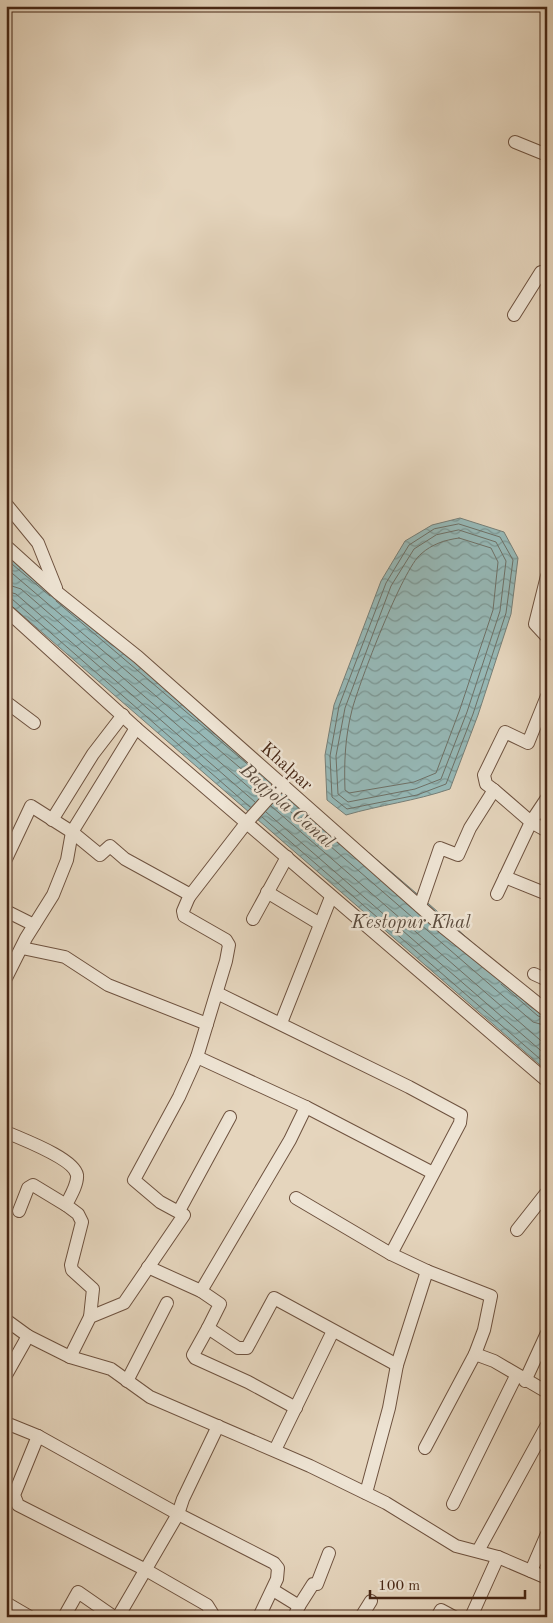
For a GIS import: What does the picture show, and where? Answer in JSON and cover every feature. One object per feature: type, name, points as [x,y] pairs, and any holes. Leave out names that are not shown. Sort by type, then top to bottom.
[{"type":"street","points":[[515,142],[547,155]]},
{"type":"street","points":[[514,315],[541,272],[547,276]]},
{"type":"street","points":[[6,504],[38,543],[58,593]]},
{"type":"street","name":"Khalpar","points":[[6,546],[58,593],[138,657],[420,906],[547,1011]]},
{"type":"street","points":[[547,576],[535,624],[547,637]]},
{"type":"street","points":[[6,610],[136,728],[248,822],[331,896],[547,1081]]},
{"type":"street","points":[[547,696],[528,743],[504,732],[484,775],[486,784],[531,822],[547,831]]},
{"type":"street","points":[[6,702],[34,723]]},
{"type":"street","points":[[52,820],[94,754],[123,715]]},
{"type":"street","points":[[7,975],[34,925],[53,895],[67,860],[72,832],[136,728]]},
{"type":"street","points":[[90,1317],[124,1303],[184,1215],[180,1211],[160,1202],[134,1180],[179,1097],[197,1057],[217,993],[229,945],[226,940],[184,916],[183,911],[189,897],[248,822],[281,784]]},
{"type":"street","points":[[420,906],[440,848],[458,855],[470,828],[494,790]]},
{"type":"street","points":[[497,894],[531,822],[547,798]]},
{"type":"street","points":[[6,859],[31,806],[72,832],[100,855],[110,846],[125,859],[187,892],[189,897]]},
{"type":"street","points":[[253,919],[287,857]]},
{"type":"street","points":[[505,877],[547,894]]},
{"type":"street","points":[[267,892],[320,924]]},
{"type":"street","points":[[281,1023],[331,896]]},
{"type":"street","points":[[6,911],[34,925]]},
{"type":"street","points":[[22,948],[65,957],[108,985],[207,1024]]},
{"type":"street","points":[[534,974],[547,980]]},
{"type":"street","points":[[217,993],[410,1087],[461,1115],[460,1123],[391,1254]]},
{"type":"street","points":[[197,1057],[306,1107],[433,1172]]},
{"type":"street","points":[[200,1290],[290,1140],[306,1107]]},
{"type":"street","points":[[180,1211],[230,1117]]},
{"type":"street","points":[[6,1132],[63,1160],[74,1168],[76,1182],[66,1205]]},
{"type":"street","points":[[19,1211],[28,1188],[33,1185],[78,1214],[82,1222],[71,1265],[75,1275],[92,1289],[90,1317],[70,1356]]},
{"type":"street","points":[[517,1230],[546,1195]]},
{"type":"street","points":[[296,1198],[391,1254],[426,1271],[491,1296],[484,1330],[475,1354],[425,1448]]},
{"type":"street","points":[[148,1267],[200,1290],[220,1304],[193,1355],[195,1358],[248,1382],[296,1408]]},
{"type":"street","points":[[366,1493],[389,1408],[397,1365],[426,1271]]},
{"type":"street","points":[[208,1328],[238,1348],[247,1348],[274,1298],[397,1365]]},
{"type":"street","points":[[128,1381],[167,1303]]},
{"type":"street","points":[[6,1320],[28,1336],[70,1356],[110,1369],[150,1397],[275,1450],[366,1493],[456,1546],[498,1557],[547,1578]]},
{"type":"street","points":[[275,1450],[333,1331]]},
{"type":"street","points":[[453,1504],[520,1378],[547,1333]]},
{"type":"street","points":[[6,1375],[28,1336]]},
{"type":"street","points":[[475,1354],[494,1361],[520,1378],[547,1392]]},
{"type":"street","points":[[6,1423],[38,1436],[178,1514],[274,1563],[278,1568],[278,1574],[273,1590],[259,1617]]},
{"type":"street","points":[[478,1551],[547,1425]]},
{"type":"street","points":[[64,1617],[78,1592],[116,1617],[178,1514],[183,1499],[218,1426]]},
{"type":"street","points":[[38,1436],[14,1495],[18,1506],[146,1570],[207,1605],[212,1613],[210,1617]]},
{"type":"street","points":[[531,1571],[547,1534]]},
{"type":"street","points":[[273,1590],[296,1612],[313,1584],[317,1584],[329,1553]]},
{"type":"street","points":[[471,1617],[498,1557]]},
{"type":"street","points":[[361,1617],[371,1600]]},
{"type":"street","points":[[6,1603],[30,1617]]},
{"type":"street","points":[[437,1617],[441,1610],[454,1617]]},
{"type":"water","points":[[460,518],[504,532],[518,558],[511,614],[478,715],[450,789],[346,815],[327,800],[325,755],[334,705],[381,581],[405,541],[432,525]]},
{"type":"water","name":"Kestopur Khal","points":[[6,544],[429,904],[547,1009],[547,1071],[6,601]]},
{"type":"water label","name":"Bagjola Canal","points":[[288,805]]}]
